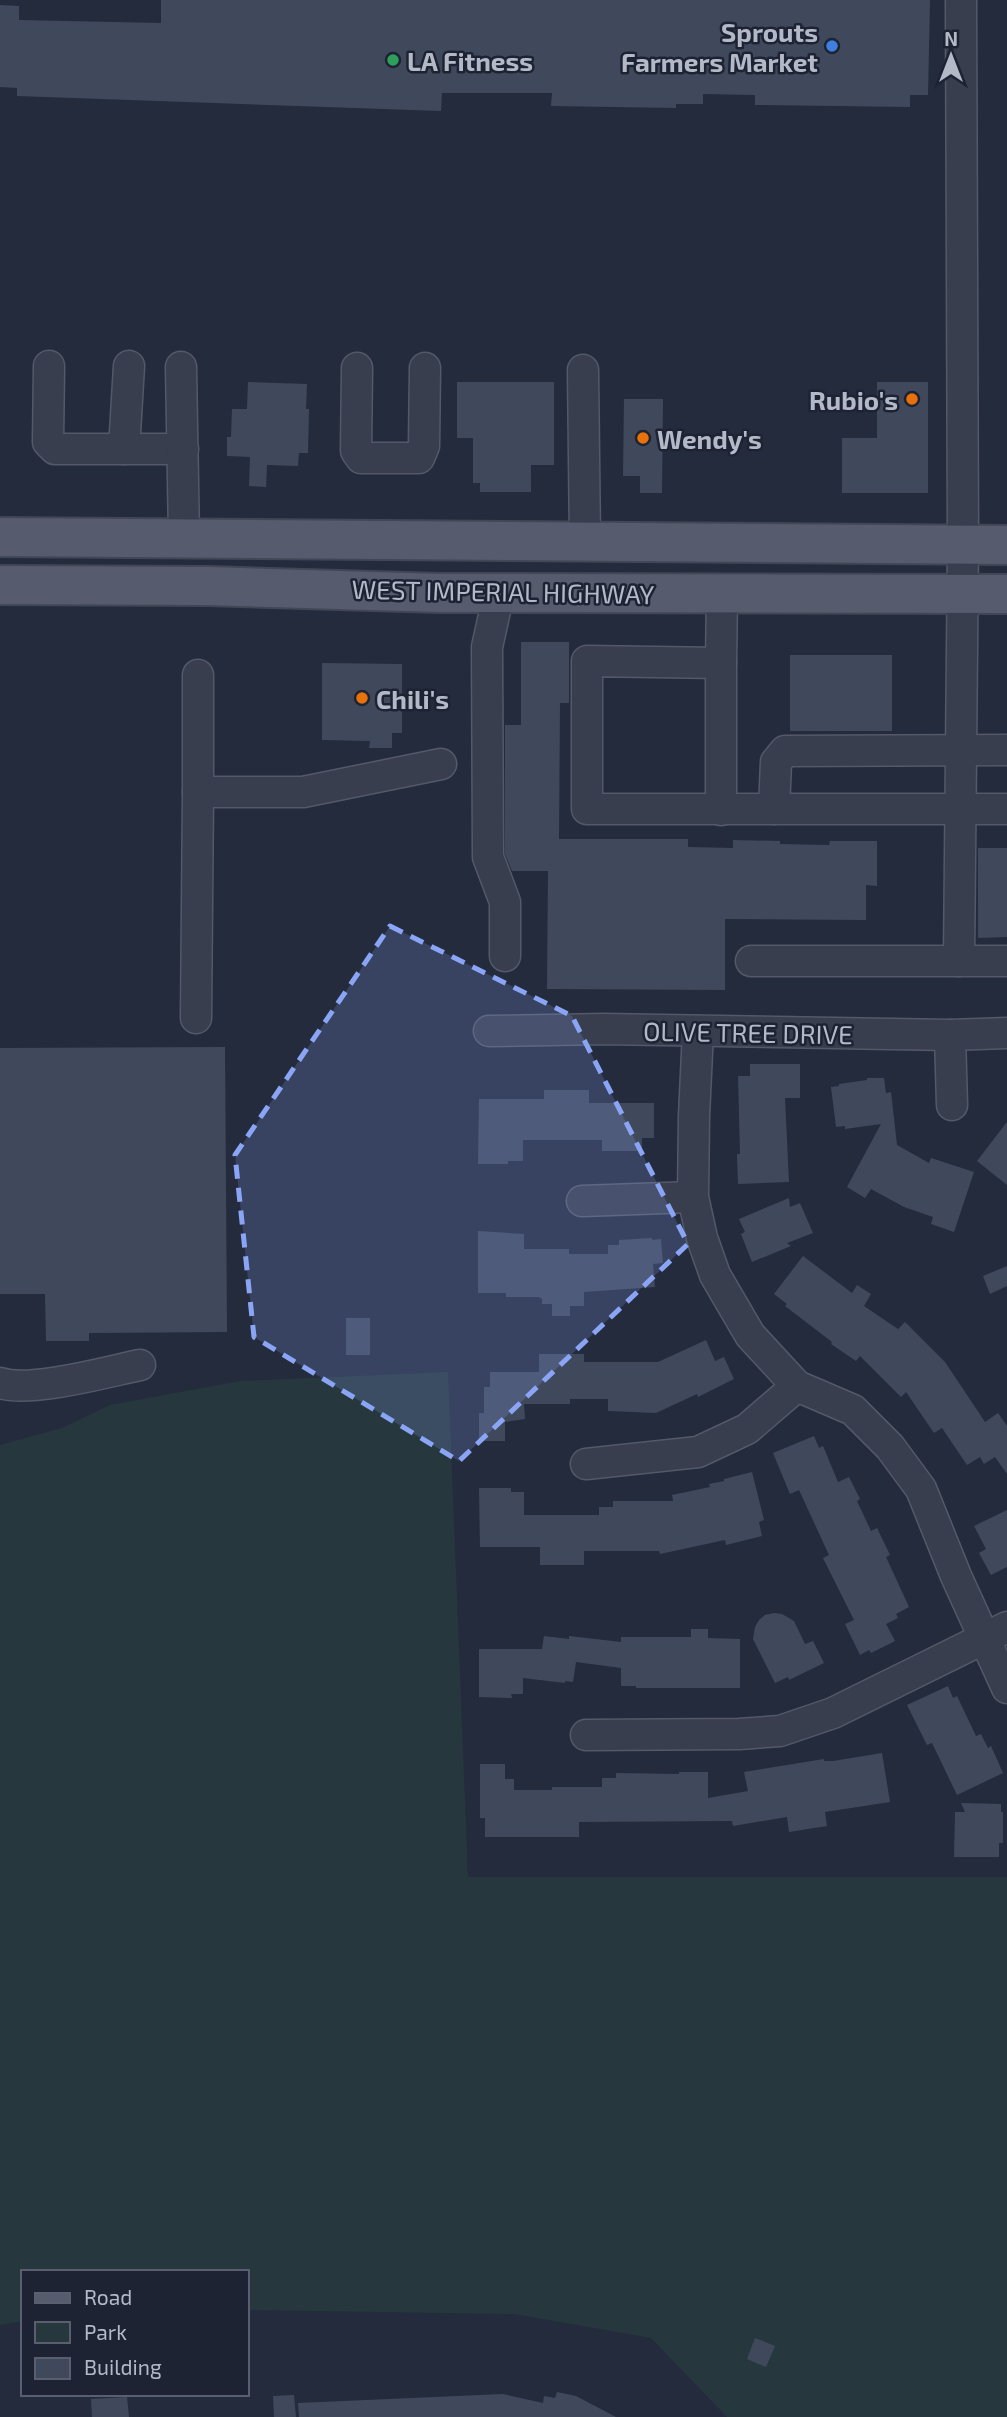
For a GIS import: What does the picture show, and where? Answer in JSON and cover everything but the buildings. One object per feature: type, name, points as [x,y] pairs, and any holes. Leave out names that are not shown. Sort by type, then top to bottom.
[{"type":"main road","name":"WEST IMPERIAL HIGHWAY","points":[[0,537],[1007,545]]},
{"type":"main road","points":[[440,593],[445,577],[463,561],[593,561],[605,553],[597,543]]},
{"type":"main road","name":"WEST IMPERIAL HIGHWAY","points":[[0,585],[208,586],[440,593],[1007,594]]},
{"type":"street","points":[[959,961],[963,594],[961,0]]},
{"type":"street","points":[[49,366],[48,442],[55,449],[183,449]]},
{"type":"street","points":[[124,449],[129,366]]},
{"type":"street","points":[[181,367],[184,538]]},
{"type":"street","points":[[357,368],[356,451],[361,458],[419,458],[424,446],[425,369]]},
{"type":"street","points":[[583,370],[597,543]]},
{"type":"street","points":[[495,593],[495,611],[487,648],[488,857],[505,902],[505,956]]},
{"type":"street","points":[[721,810],[722,593]]},
{"type":"street","points":[[721,663],[587,662],[587,809],[1007,809]]},
{"type":"street","points":[[196,1018],[198,675]]},
{"type":"street","points":[[774,809],[776,762],[785,751],[1007,750]]},
{"type":"street","points":[[198,792],[303,792],[441,764]]},
{"type":"street","points":[[751,961],[1007,961]]},
{"type":"street","name":"OLIVE TREE DRIVE","points":[[489,1031],[950,1035],[1007,1033]]},
{"type":"street","points":[[698,1031],[693,1197],[702,1238],[715,1275],[750,1335],[797,1386],[853,1410],[890,1447],[921,1489],[995,1633],[1007,1688]]},
{"type":"street","points":[[950,1035],[952,1105]]},
{"type":"street","points":[[582,1201],[693,1197]]},
{"type":"street","points":[[0,1382],[9,1386],[29,1386],[140,1365]]},
{"type":"street","points":[[586,1464],[698,1452],[747,1429],[797,1386]]},
{"type":"street","points":[[586,1735],[738,1734],[780,1731],[833,1713],[995,1633]]},
{"type":"highlighted area","points":[[390,926],[572,1016],[688,1244],[459,1461],[254,1337],[235,1155]]},
{"type":"green space","points":[[448,1372],[468,1877],[1007,1877],[1007,2417],[727,2417],[651,2338],[515,2314],[248,2310],[248,2270],[21,2270],[21,2321],[0,2325],[0,1445],[62,1428],[110,1405],[240,1381]]},
{"type":"place","name":"Sprouts Farmers Market","points":[[832,46]]},
{"type":"place","name":"LA Fitness","points":[[393,60]]},
{"type":"place","name":"Rubio's","points":[[912,399]]},
{"type":"place","name":"Wendy's","points":[[643,438]]},
{"type":"place","name":"Chili's","points":[[362,698]]}]
